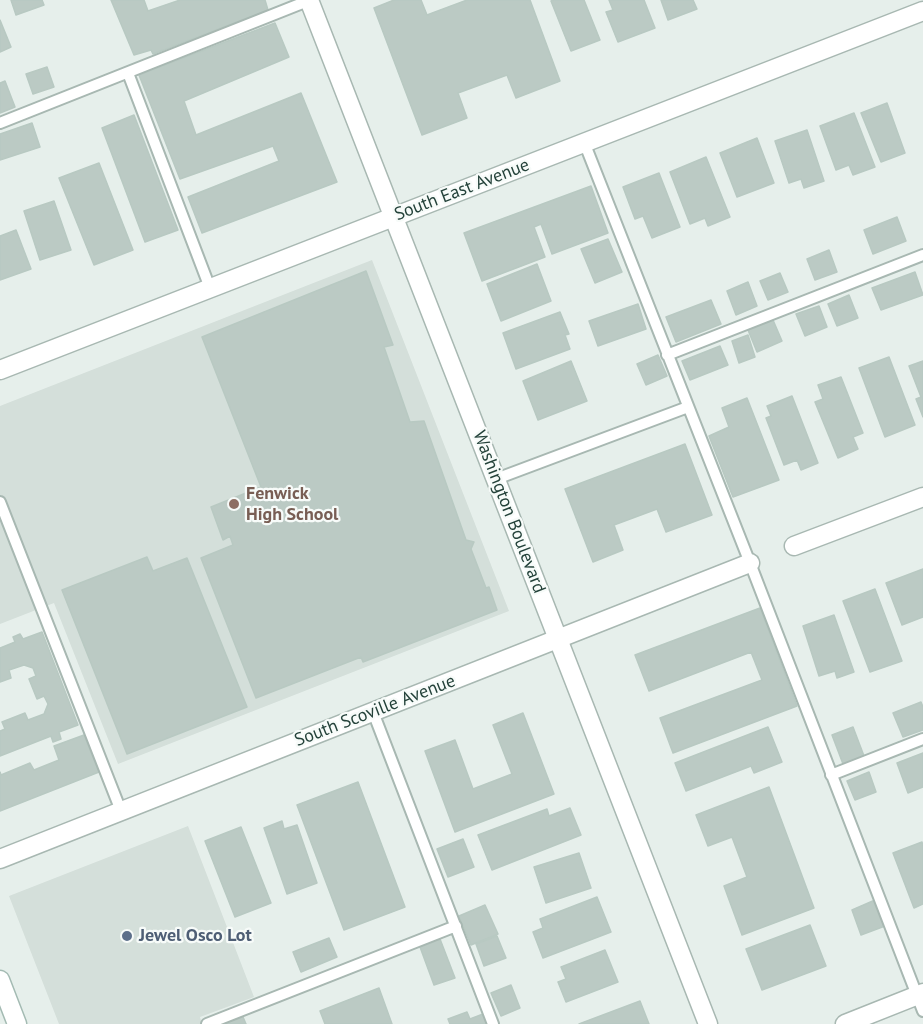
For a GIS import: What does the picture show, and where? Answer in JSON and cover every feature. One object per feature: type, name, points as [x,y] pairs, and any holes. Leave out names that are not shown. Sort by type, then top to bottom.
[{"type":"street","name":"Washington Boulevard","points":[[310,0],[708,1024]]},
{"type":"street","name":"South East Avenue","points":[[0,370],[923,10]]},
{"type":"street","points":[[794,546],[923,497]]},
{"type":"street","name":"South Scoville Avenue","points":[[0,859],[750,563]]},
{"type":"street","points":[[0,980],[17,1024]]},
{"type":"street","points":[[845,1024],[921,1000]]},
{"type":"lane","points":[[0,123],[310,0]]},
{"type":"lane","points":[[128,72],[210,288]]},
{"type":"lane","points":[[584,142],[921,1000]]},
{"type":"lane","points":[[667,355],[923,255]]},
{"type":"lane","points":[[496,479],[688,407]]},
{"type":"lane","points":[[0,502],[121,811]]},
{"type":"lane","points":[[373,712],[493,1024]]},
{"type":"lane","points":[[831,775],[923,739]]},
{"type":"lane","points":[[207,1024],[456,926]]},
{"type":"shaded area","name":"Fenwick High School","points":[[372,260],[509,611],[118,764],[54,603],[0,624],[0,406]]},
{"type":"shaded area","name":"Jewel Osco Lot","points":[[188,826],[254,997],[200,1017],[202,1024],[59,1024],[9,896]]},
{"type":"building","points":[[11,0],[42,0],[44,5],[16,15]]},
{"type":"building","points":[[111,0],[144,0],[148,11],[180,0],[265,0],[268,10],[153,54],[151,50],[134,55]]},
{"type":"building","points":[[394,0],[421,0],[427,15],[467,0],[530,0],[560,81],[516,98],[507,75],[458,93],[467,118],[422,135],[374,8]]},
{"type":"building","points":[[584,0],[600,40],[571,51],[551,1]]},
{"type":"building","points":[[609,0],[644,0],[655,28],[618,42],[606,12],[613,10]]},
{"type":"building","points":[[661,0],[693,0],[697,9],[668,20]]},
{"type":"building","points":[[0,20],[11,47],[0,52]]},
{"type":"building","points":[[275,23],[289,57],[184,101],[196,135],[301,93],[337,182],[202,233],[188,197],[279,161],[273,146],[180,179],[139,75]]},
{"type":"building","points":[[47,67],[54,87],[33,94],[26,74]]},
{"type":"building","points":[[5,81],[15,107],[0,113],[0,83]]},
{"type":"building","points":[[887,103],[905,153],[881,162],[861,113]]},
{"type":"building","points":[[854,113],[875,167],[853,175],[849,165],[836,170],[820,126]]},
{"type":"building","points":[[134,115],[178,230],[145,242],[102,128]]},
{"type":"building","points":[[32,123],[40,147],[0,160],[0,134]]},
{"type":"building","points":[[807,130],[824,181],[804,188],[801,179],[789,183],[775,141]]},
{"type":"building","points":[[757,138],[774,183],[737,197],[720,153]]},
{"type":"building","points":[[706,157],[730,217],[708,226],[705,218],[690,224],[670,172]]},
{"type":"building","points":[[99,163],[133,250],[94,265],[59,178]]},
{"type":"building","points":[[659,173],[680,227],[652,238],[643,216],[635,219],[623,187]]},
{"type":"building","points":[[591,186],[608,233],[552,254],[541,224],[534,227],[545,257],[482,281],[464,233]]},
{"type":"building","points":[[54,201],[71,250],[40,260],[24,211]]},
{"type":"building","points":[[897,217],[906,241],[873,254],[864,230]]},
{"type":"building","points":[[16,230],[31,269],[0,280],[0,236]]},
{"type":"building","points":[[608,239],[622,272],[595,283],[581,249]]},
{"type":"building","points":[[829,250],[837,272],[815,280],[807,259]]},
{"type":"building","points":[[537,264],[551,301],[501,321],[487,284]]},
{"type":"building","name":"Fenwick High School","points":[[366,271],[393,345],[384,347],[410,422],[424,421],[466,540],[474,542],[471,549],[497,610],[363,662],[361,657],[256,698],[201,558],[233,545],[230,536],[223,540],[211,507],[261,487],[202,337]]},
{"type":"building","points":[[915,272],[923,295],[881,310],[872,288]]},
{"type":"building","points":[[780,273],[788,292],[768,300],[760,281]]},
{"type":"building","points":[[748,282],[757,306],[736,315],[727,291]]},
{"type":"building","points":[[849,295],[858,318],[837,326],[828,304]]},
{"type":"building","points":[[711,300],[721,324],[676,342],[666,317]]},
{"type":"building","points":[[638,304],[646,329],[598,346],[589,321]]},
{"type":"building","points":[[819,306],[827,327],[805,336],[796,314]]},
{"type":"building","points":[[560,312],[569,334],[565,335],[570,349],[516,369],[503,333]]},
{"type":"building","points":[[773,320],[782,341],[757,352],[748,330]]},
{"type":"building","points":[[748,335],[755,357],[739,363],[732,341]]},
{"type":"building","points":[[720,346],[728,365],[690,380],[682,361]]},
{"type":"building","points":[[658,355],[667,376],[646,385],[637,364]]},
{"type":"building","points":[[889,357],[915,425],[885,437],[859,368]]},
{"type":"building","points":[[571,361],[587,401],[538,420],[523,381]]},
{"type":"building","points":[[923,361],[923,417],[916,399],[921,397],[909,366]]},
{"type":"building","points":[[841,377],[863,433],[853,437],[858,449],[838,458],[815,402],[823,399],[818,385]]},
{"type":"building","points":[[792,396],[818,463],[801,470],[797,460],[784,465],[766,418],[771,416],[767,406]]},
{"type":"building","points":[[747,398],[779,480],[733,497],[709,436],[729,427],[722,408]]},
{"type":"building","points":[[685,444],[712,515],[666,532],[657,509],[614,525],[623,550],[593,562],[565,489]]},
{"type":"building","points":[[147,557],[153,571],[187,558],[247,707],[127,754],[62,590]]},
{"type":"building","points":[[923,569],[923,617],[902,625],[886,583]]},
{"type":"building","points":[[875,589],[902,661],[870,672],[843,601]]},
{"type":"building","points":[[760,608],[797,706],[673,753],[660,718],[762,680],[751,652],[649,691],[635,655]]},
{"type":"building","points":[[834,615],[854,672],[837,678],[835,671],[819,676],[803,626]]},
{"type":"building","points":[[42,632],[78,725],[59,732],[61,739],[53,742],[51,736],[0,756],[0,731],[5,729],[2,722],[25,713],[28,720],[44,714],[48,704],[44,696],[37,699],[29,679],[36,676],[33,668],[24,665],[9,670],[11,678],[0,682],[0,648],[15,642],[13,637],[20,634],[23,639]]},
{"type":"building","points":[[921,702],[923,730],[903,737],[893,713]]},
{"type":"building","points":[[523,713],[554,794],[455,832],[425,751],[455,740],[473,789],[512,774],[493,725]]},
{"type":"building","points":[[768,727],[782,762],[754,773],[751,766],[686,791],[675,763]]},
{"type":"building","points":[[853,727],[864,756],[843,764],[832,735]]},
{"type":"building","points":[[84,735],[99,772],[0,811],[0,772],[1,775],[30,763],[34,770],[59,760],[54,746]]},
{"type":"building","points":[[923,753],[923,787],[908,793],[897,763]]},
{"type":"building","points":[[869,772],[876,792],[855,800],[847,781]]},
{"type":"building","points":[[358,782],[405,907],[344,930],[297,805]]},
{"type":"building","points":[[769,787],[814,908],[742,935],[724,886],[747,877],[732,837],[708,846],[696,815]]},
{"type":"building","points":[[570,808],[581,835],[492,870],[478,835],[547,809],[549,816]]},
{"type":"building","points":[[282,821],[284,829],[297,825],[317,883],[287,894],[264,828]]},
{"type":"building","points":[[241,827],[271,903],[235,917],[205,841]]},
{"type":"building","points":[[463,839],[474,867],[448,877],[437,849]]},
{"type":"building","points":[[922,842],[923,904],[914,908],[893,853]]},
{"type":"building","points":[[579,853],[591,888],[546,903],[534,867]]},
{"type":"building","points":[[597,897],[611,932],[543,958],[533,932],[543,928],[540,919]]},
{"type":"building","points":[[875,900],[885,926],[861,935],[852,910]]},
{"type":"building","points":[[485,905],[498,934],[471,945],[459,916]]},
{"type":"building","points":[[810,925],[826,966],[762,990],[746,949]]},
{"type":"building","points":[[497,936],[506,958],[484,966],[476,944]]},
{"type":"building","points":[[329,938],[337,957],[301,972],[293,952]]},
{"type":"building","points":[[440,939],[455,978],[434,985],[420,947]]},
{"type":"building","points":[[605,950],[618,982],[566,1002],[558,982],[566,979],[561,967]]},
{"type":"building","points":[[511,985],[520,1008],[501,1016],[491,993]]},
{"type":"building","points":[[379,988],[392,1024],[325,1024],[320,1011]]},
{"type":"building","points":[[640,1001],[649,1024],[579,1024]]},
{"type":"building","points":[[467,1012],[470,1019],[483,1014],[487,1024],[450,1024],[448,1019]]},
{"type":"building","points":[[243,1017],[246,1024],[223,1024]]},
{"type":"place","name":"Fenwick High School","points":[[234,504]]},
{"type":"place","name":"Jewel Osco Lot","points":[[127,936]]}]
